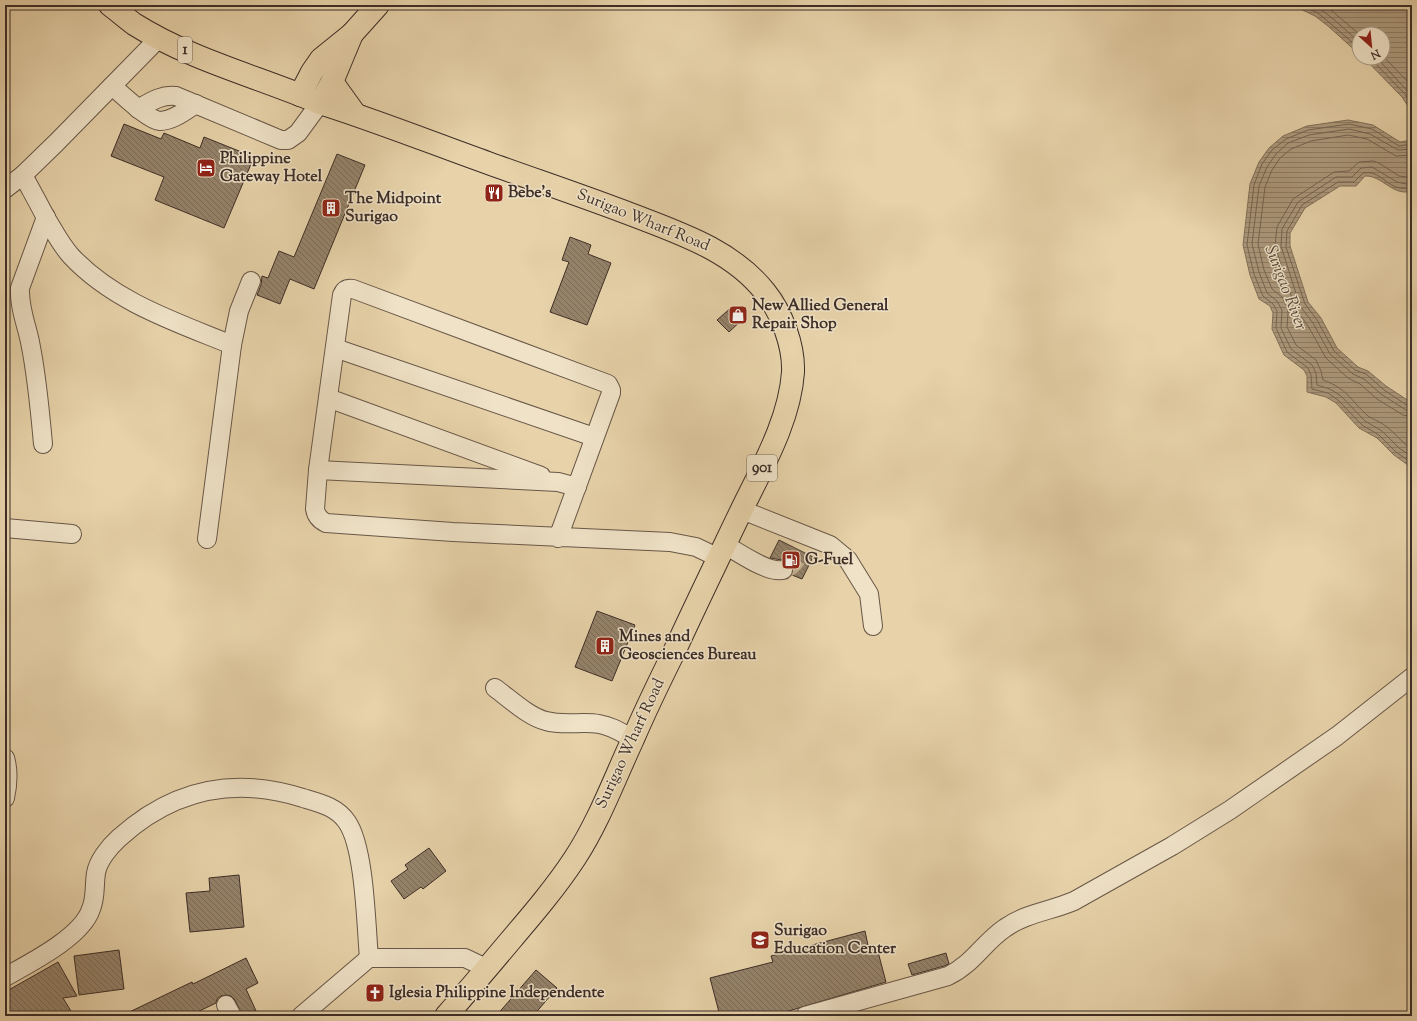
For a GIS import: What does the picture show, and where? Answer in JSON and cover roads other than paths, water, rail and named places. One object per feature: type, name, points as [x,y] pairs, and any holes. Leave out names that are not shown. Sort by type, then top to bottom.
[{"type":"main road","name":"1","points":[[110,5],[134,23],[159,38],[200,57],[320,104]]},
{"type":"main road","points":[[300,95],[312,72],[321,59],[352,34],[378,5]]},
{"type":"main road","points":[[320,104],[332,82],[352,34]]},
{"type":"main road","points":[[267,82],[312,72]]},
{"type":"main road","points":[[332,82],[355,114]]},
{"type":"main road","name":"Surigao Wharf Road","points":[[320,104],[355,114],[484,162],[598,202],[707,245],[734,262],[753,278],[767,294],[778,312],[786,331],[791,351],[793,370],[785,409],[778,432],[593,827],[558,883],[488,968],[446,1016]]},
{"type":"street","points":[[5,190],[23,175],[159,38]]},
{"type":"street","points":[[112,86],[138,109],[153,119],[160,121],[173,117],[196,104],[281,140],[288,140],[298,133],[320,104]]},
{"type":"street","points":[[23,175],[56,236],[70,256],[114,292],[138,305],[232,345]]},
{"type":"street","points":[[43,444],[34,364],[19,298],[20,288],[46,216]]},
{"type":"street","points":[[207,540],[232,345],[239,311],[251,282]]},
{"type":"street","points":[[558,538],[611,393],[610,387],[605,382],[352,289],[346,290],[342,295],[318,470],[315,509],[318,518],[326,523],[453,532],[558,538],[670,542],[722,552],[769,569],[779,571],[783,570]]},
{"type":"street","points":[[335,348],[594,437]]},
{"type":"street","points":[[328,398],[558,482],[576,487]]},
{"type":"street","points":[[318,470],[558,482]]},
{"type":"street","points":[[742,510],[804,544],[830,545],[848,560],[869,594],[873,626]]},
{"type":"street","points":[[5,528],[72,534]]},
{"type":"street","points":[[805,1016],[948,976],[958,971],[1004,928],[1032,914],[1060,907],[1074,900],[1165,850],[1230,810],[1337,736],[1412,677]]},
{"type":"street","points":[[495,688],[542,720],[558,723],[597,724],[615,729],[633,739]]},
{"type":"street","points":[[5,758],[8,766],[8,784],[5,798]]},
{"type":"street","points":[[5,977],[56,947],[82,926],[91,910],[95,895],[96,872],[104,855],[117,839],[137,823],[172,802],[205,791],[227,788],[273,790],[328,806],[339,812],[348,823],[354,836],[359,857],[363,883],[369,958]]},
{"type":"street","points":[[302,1016],[369,958],[465,958],[488,968]]},
{"type":"water","points":[[1292,5],[1412,5],[1412,112],[1402,97],[1372,66],[1391,66],[1391,26],[1351,26],[1351,47],[1315,16]]},
{"type":"water","name":"Surigao River","points":[[1348,120],[1373,125],[1400,142],[1412,140],[1412,191],[1399,191],[1377,179],[1365,176],[1356,186],[1340,186],[1305,208],[1290,233],[1290,246],[1308,302],[1321,318],[1337,348],[1358,367],[1368,371],[1386,386],[1412,403],[1412,468],[1394,455],[1377,438],[1359,428],[1336,403],[1326,397],[1307,392],[1307,376],[1304,370],[1284,355],[1272,329],[1273,313],[1270,306],[1259,299],[1250,275],[1243,245],[1250,184],[1259,162],[1269,148],[1283,136],[1307,126]]},
{"type":"tunnel","points":[[783,570],[794,563],[801,551]]},
{"type":"place","name":"Philippine Gateway Hotel","points":[[206,168]]},
{"type":"place","name":"Bebe's","points":[[494,193]]},
{"type":"place","name":"The Midpoint Surigao","points":[[331,208]]},
{"type":"place","name":"New Allied General Repair Shop","points":[[738,315]]},
{"type":"place","name":"G-Fuel","points":[[791,560]]},
{"type":"place","name":"Mines and Geosciences Bureau","points":[[605,646]]},
{"type":"place","name":"Surigao Education Center","points":[[760,940]]},
{"type":"place","name":"Iglesia Philippine Independente","points":[[375,993]]}]
